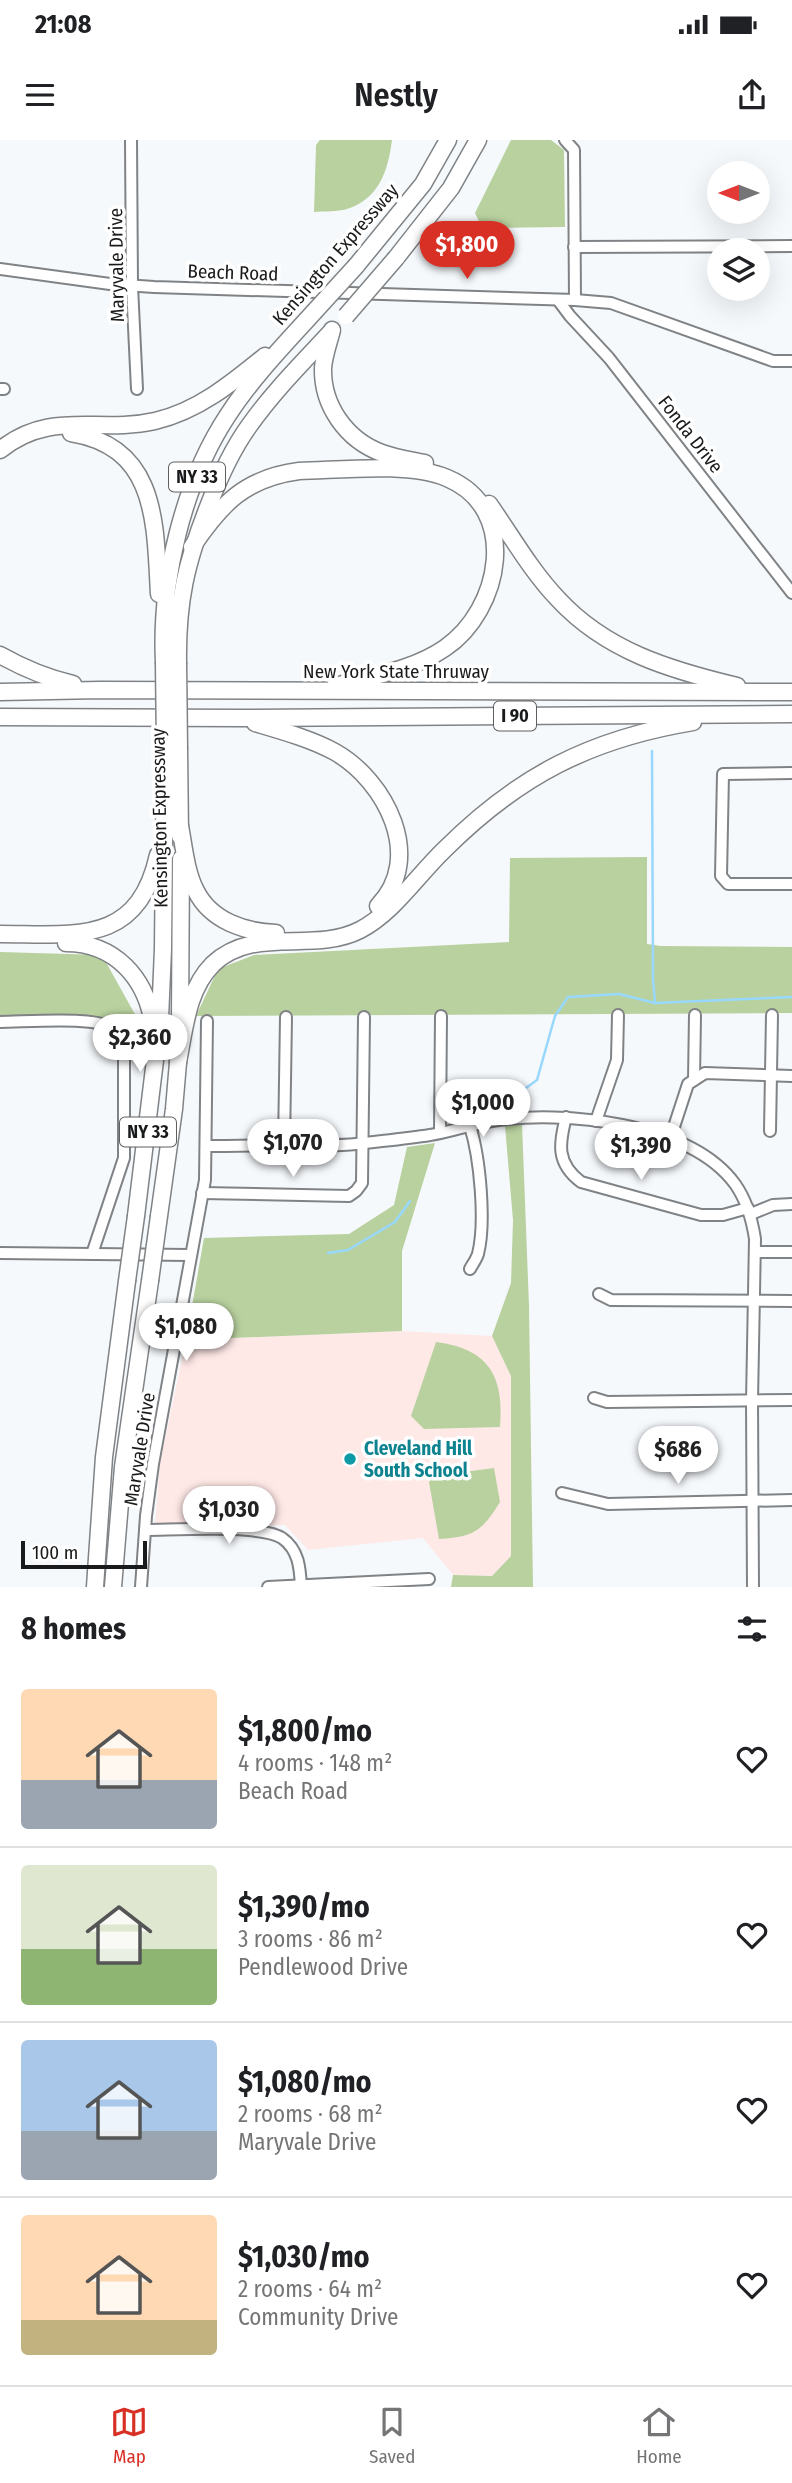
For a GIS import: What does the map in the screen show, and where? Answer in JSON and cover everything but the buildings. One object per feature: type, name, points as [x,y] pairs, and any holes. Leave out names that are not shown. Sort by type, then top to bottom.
[{"type":"highway","name":"Kensington Expressway","points":[[113,1587],[125,1454],[173,1121],[178,1062],[168,658],[170,568],[181,521],[209,450],[227,416],[248,387],[356,266],[423,184],[448,140]]},
{"type":"highway","name":"Kensington Expressway","points":[[168,658],[177,627],[181,589],[192,547],[229,458],[267,403],[396,258],[451,188],[478,140]]},
{"type":"highway","points":[[0,450],[25,433],[54,425],[127,426],[176,415],[227,387],[310,318]]},
{"type":"highway","points":[[332,330],[323,365],[324,384],[329,403],[354,437],[382,453],[449,471],[474,486],[556,598],[597,634],[660,665],[762,692]]},
{"type":"highway","points":[[0,463],[24,442],[54,432],[68,432],[96,439],[111,446],[129,460],[141,479],[152,513],[168,658]]},
{"type":"highway","points":[[192,547],[211,520],[235,495],[255,483],[282,473],[419,471],[448,478],[477,500],[490,521],[494,535],[495,566],[481,609],[464,631],[448,646],[414,664],[312,692]]},
{"type":"highway","points":[[0,655],[54,680],[100,690]]},
{"type":"highway","name":"New York State Thruway","points":[[0,692],[792,692]]},
{"type":"highway","points":[[178,1062],[195,989],[207,971],[223,956],[255,943],[320,940],[358,931],[387,910],[476,818],[523,783],[592,748],[638,733],[734,714]]},
{"type":"highway","name":"I 90","points":[[0,717],[792,714]]},
{"type":"highway","points":[[0,725],[36,717]]},
{"type":"highway","points":[[173,826],[196,891],[214,913],[242,929],[267,933],[335,931],[348,927],[372,911],[393,884],[400,854],[398,836],[387,807],[366,777],[336,752],[239,718]]},
{"type":"highway","name":"Kensington Expressway","points":[[95,1587],[103,1468],[157,1047],[173,826]]},
{"type":"highway","points":[[0,934],[87,933],[117,923],[136,907],[151,881],[173,826]]},
{"type":"highway","points":[[0,942],[77,943],[112,954],[133,973],[147,998],[157,1047]]},
{"type":"street","name":"Maryvale Drive","points":[[131,140],[132,286],[137,389]]},
{"type":"street","points":[[565,140],[573,150],[575,300]]},
{"type":"street","points":[[575,247],[792,246]]},
{"type":"street","name":"Beach Road","points":[[0,269],[132,286],[611,303],[773,361],[792,361]]},
{"type":"street","name":"Fonda Drive","points":[[558,300],[609,358],[792,593]]},
{"type":"street","points":[[792,773],[723,774],[721,876],[728,884],[792,884]]},
{"type":"street","points":[[596,1121],[617,1060],[618,1015]]},
{"type":"street","points":[[694,1080],[695,1015]]},
{"type":"street","points":[[770,1130],[772,1015]]},
{"type":"street","points":[[440,1133],[441,1016]]},
{"type":"street","points":[[284,1145],[286,1017]]},
{"type":"street","points":[[202,1193],[349,1196],[356,1191],[362,1183],[365,1017]]},
{"type":"street","name":"Maryvale Drive","points":[[141,1587],[145,1530],[159,1422],[202,1193],[206,1146],[207,1021]]},
{"type":"street","points":[[0,1022],[94,1022],[115,1028],[122,1034],[124,1158],[92,1254]]},
{"type":"street","points":[[670,1139],[688,1084],[705,1073],[792,1076]]},
{"type":"street","points":[[566,1117],[560,1142],[563,1160],[569,1172],[581,1182],[701,1215],[723,1215],[792,1204]]},
{"type":"street","points":[[206,1146],[362,1143],[440,1133],[493,1121],[566,1117],[630,1127],[670,1139],[702,1153],[715,1163],[735,1184],[749,1211],[756,1252],[752,1401],[753,1587]]},
{"type":"street","points":[[470,1126],[479,1173],[481,1222],[478,1256],[470,1269]]},
{"type":"street","points":[[756,1252],[792,1252]]},
{"type":"street","points":[[0,1253],[190,1255]]},
{"type":"street","points":[[599,1294],[611,1300],[792,1301]]},
{"type":"street","points":[[594,1398],[607,1402],[792,1400]]},
{"type":"street","points":[[562,1493],[608,1504],[792,1500]]},
{"type":"street","points":[[145,1530],[256,1531],[275,1534],[295,1552],[301,1586]]},
{"type":"street","points":[[268,1587],[429,1580]]},
{"type":"shaded area","points":[[402,1331],[492,1336],[511,1376],[511,1556],[492,1576],[453,1575],[423,1538],[308,1550],[285,1525],[155,1524],[160,1463],[186,1340]]},
{"type":"green space","points":[[320,140],[392,140],[384,173],[367,198],[347,209],[314,212],[316,145]]},
{"type":"green space","points":[[511,140],[551,140],[564,150],[565,227],[482,228],[475,213]]},
{"type":"green space","points":[[647,857],[647,944],[792,947],[792,1013],[196,1016],[218,969],[254,955],[509,942],[510,858]]},
{"type":"green space","points":[[0,952],[102,955],[137,1018],[0,1019]]},
{"type":"green space","points":[[522,1123],[529,1306],[533,1587],[451,1587],[453,1575],[492,1576],[511,1556],[511,1376],[492,1336],[511,1283],[513,1220],[505,1126]]},
{"type":"green space","points":[[435,1143],[402,1251],[402,1331],[186,1340],[204,1238],[349,1234],[394,1205],[407,1147]]},
{"type":"green space","points":[[436,1342],[469,1351],[489,1368],[499,1393],[500,1427],[424,1429],[411,1416]]},
{"type":"green space","points":[[494,1468],[500,1502],[488,1520],[469,1534],[439,1539],[429,1482],[433,1476]]},
{"type":"waterway","points":[[652,751],[655,1003]]},
{"type":"waterway","points":[[490,1101],[519,1093],[537,1080],[555,1016],[568,997],[619,994],[655,1003],[792,997]]},
{"type":"waterway","points":[[328,1253],[348,1250],[395,1222],[410,1201]]},
{"type":"place","name":"Cleveland Hill South School","points":[[350,1459]]}]
